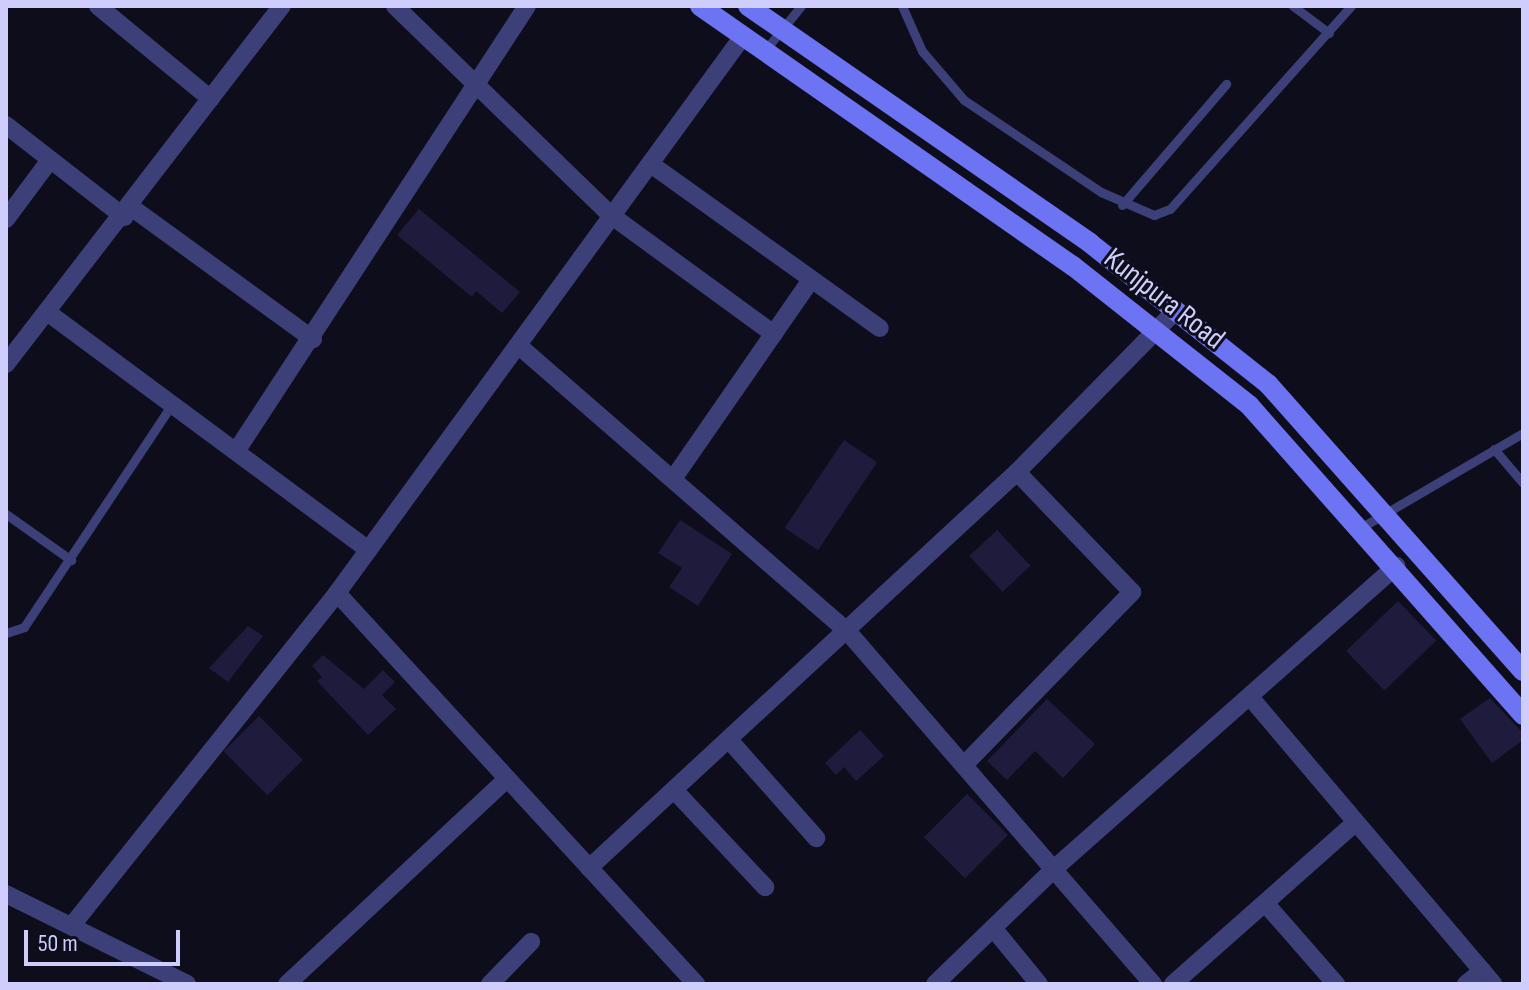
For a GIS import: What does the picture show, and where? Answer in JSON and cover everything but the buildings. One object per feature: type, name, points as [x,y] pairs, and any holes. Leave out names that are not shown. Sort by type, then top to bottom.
[{"type":"street","points":[[98,6],[211,99]]},
{"type":"street","points":[[6,364],[128,212],[282,6]]},
{"type":"street","points":[[395,6],[612,216],[774,334]]},
{"type":"street","points":[[237,450],[479,86],[527,6]]},
{"type":"street","name":"Kunjpura Road","points":[[748,6],[1176,310],[1268,384],[1385,510],[1523,671]]},
{"type":"street","name":"Kunjpura Road","points":[[705,8],[1158,332],[1249,405],[1362,527],[1523,715]]},
{"type":"street","points":[[73,924],[337,593],[652,165],[743,36]]},
{"type":"street","points":[[6,125],[50,160],[313,339]]},
{"type":"street","points":[[6,219],[50,160]]},
{"type":"street","points":[[652,165],[880,328]]},
{"type":"street","points":[[673,479],[811,280]]},
{"type":"street","points":[[589,868],[848,632],[1017,472],[1158,332],[1176,310]]},
{"type":"street","points":[[47,312],[369,550]]},
{"type":"street","points":[[519,346],[848,632],[1153,984]]},
{"type":"street","points":[[965,764],[1132,592],[1017,472]]},
{"type":"street","points":[[935,984],[1055,868],[1396,566]]},
{"type":"street","points":[[337,593],[696,984]]},
{"type":"street","points":[[1250,697],[1488,977],[1466,984]]},
{"type":"street","points":[[730,741],[816,838]]},
{"type":"street","points":[[287,984],[507,779]]},
{"type":"street","points":[[675,791],[765,887]]},
{"type":"street","points":[[1173,984],[1356,822]]},
{"type":"street","points":[[6,894],[73,924],[187,984]]},
{"type":"street","points":[[1265,903],[1336,984]]},
{"type":"street","points":[[993,928],[1039,984]]},
{"type":"street","points":[[490,984],[531,942]]},
{"type":"lane","points":[[766,49],[801,6]]},
{"type":"lane","points":[[902,6],[941,80],[1122,205],[1154,215],[1170,209],[1351,6]]},
{"type":"lane","points":[[1293,6],[1329,33]]},
{"type":"lane","points":[[1122,205],[1226,84]]},
{"type":"lane","points":[[6,633],[24,627],[172,404]]},
{"type":"lane","points":[[1362,527],[1385,510],[1523,433]]},
{"type":"lane","points":[[1494,449],[1523,483]]},
{"type":"lane","points":[[6,514],[71,560]]}]
